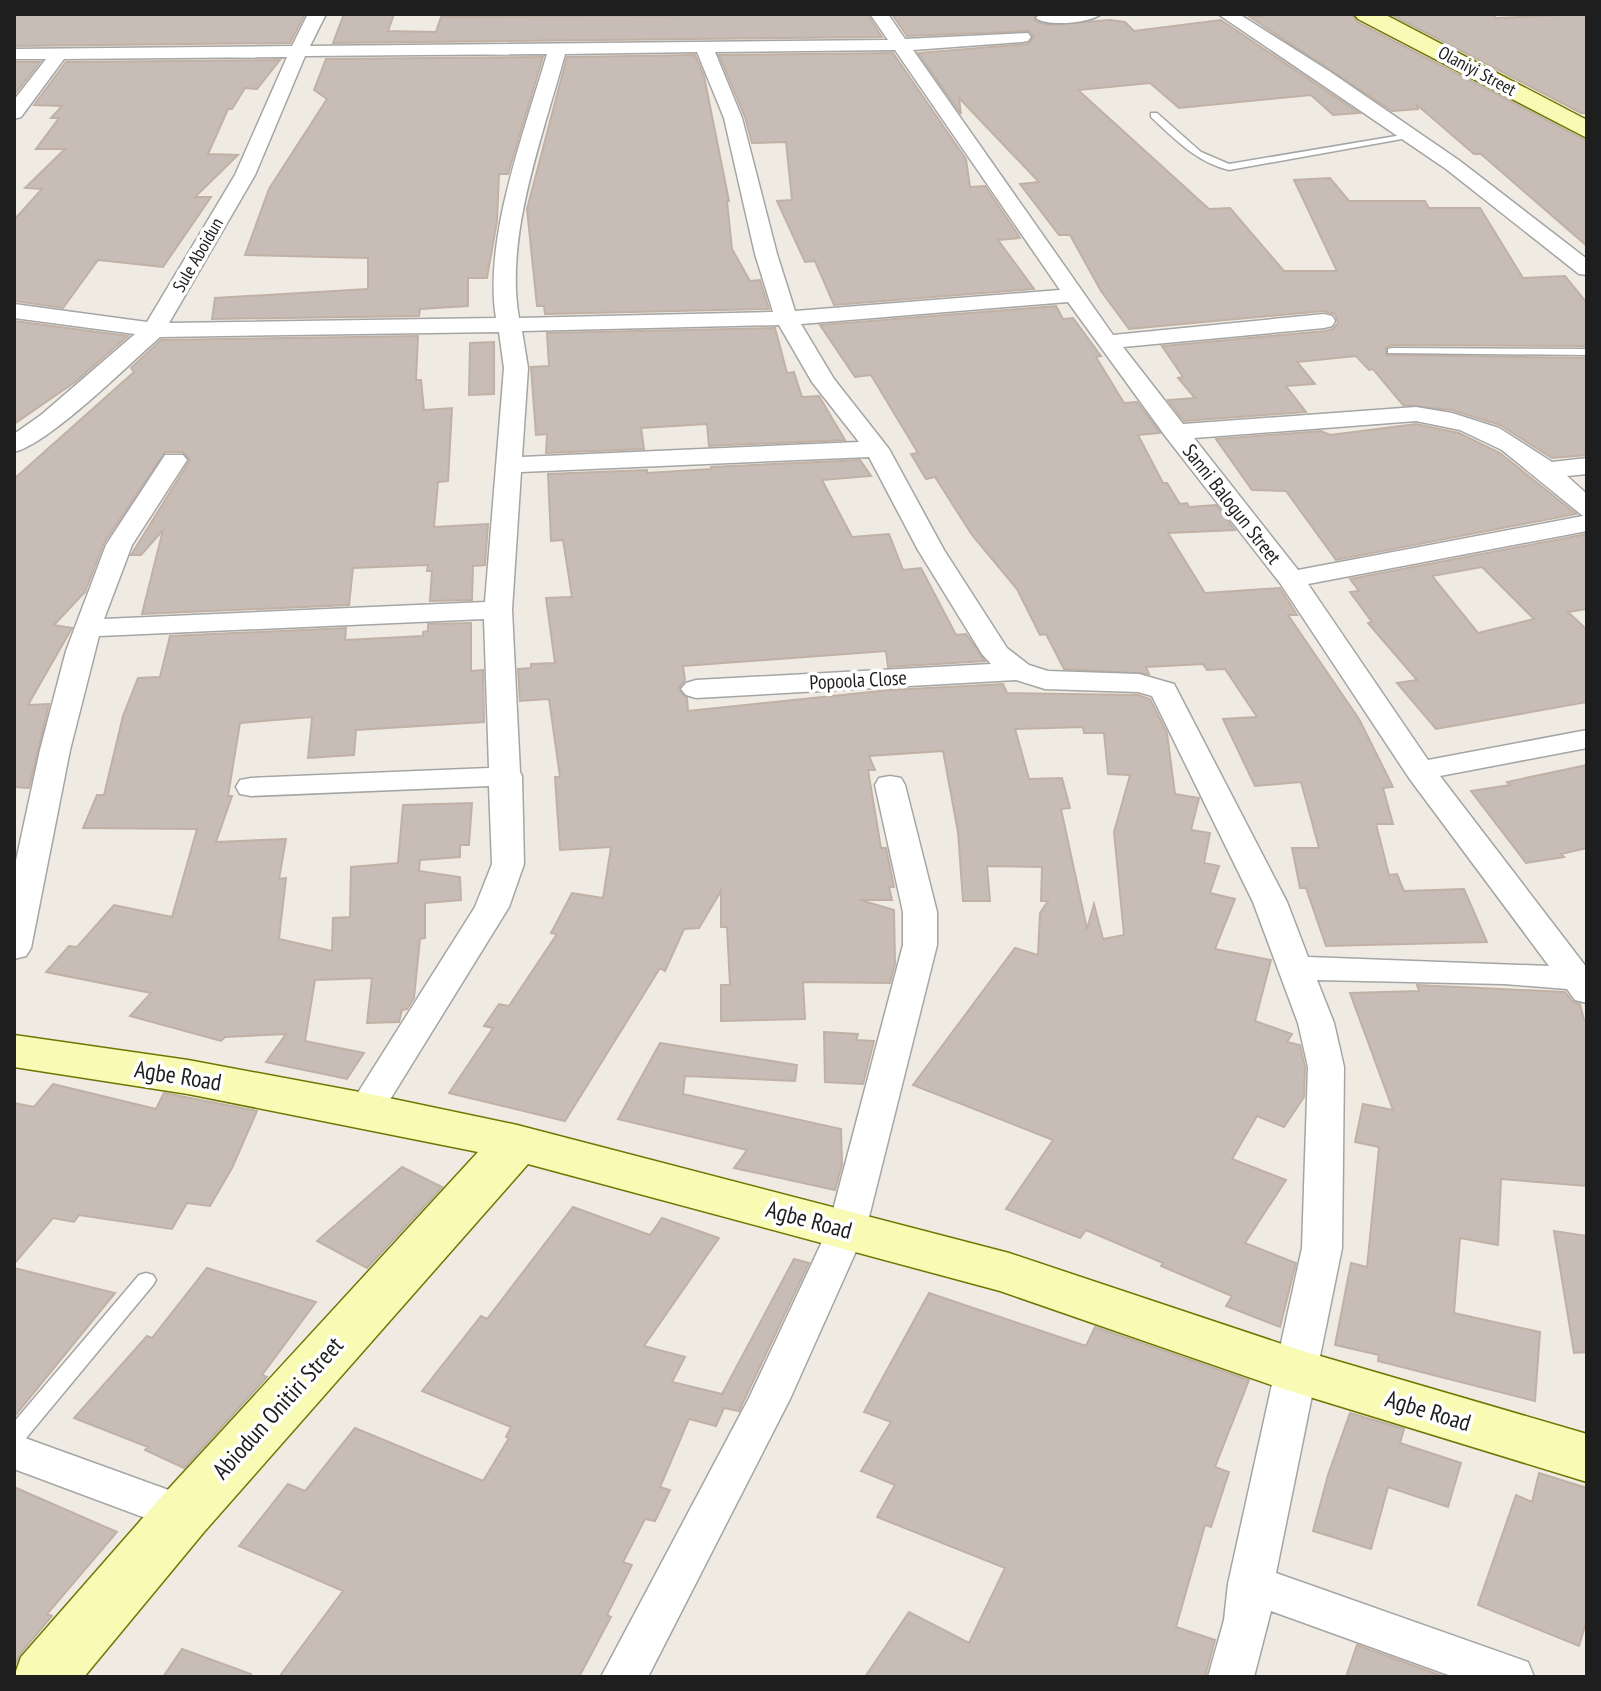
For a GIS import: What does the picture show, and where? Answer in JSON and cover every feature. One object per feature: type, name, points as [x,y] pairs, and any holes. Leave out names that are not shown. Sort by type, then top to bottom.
[{"type":"street","name":"Sule Aboidun","points":[[14,445],[50,420],[154,330],[245,175],[317,14]]},
{"type":"street","name":"Sanni Balogun Street","points":[[879,14],[1107,342],[1291,579],[1420,771],[1584,984]]},
{"type":"street","points":[[1045,18],[1092,14]]},
{"type":"street","points":[[1227,14],[1323,75],[1408,137],[1453,165],[1587,269]]},
{"type":"street","name":"Olaniyi Street","points":[[1366,14],[1587,130]]},
{"type":"street","points":[[14,54],[901,45],[1022,37]]},
{"type":"street","points":[[365,1110],[492,907],[508,864],[507,776],[498,610],[516,368],[505,297],[506,260],[514,202],[558,47]]},
{"type":"street","points":[[704,47],[733,118],[766,254],[786,318],[824,382],[877,449],[931,550],[996,654],[1019,671],[1045,680],[1139,683],[1164,690],[1264,890],[1316,1023],[1326,1067],[1322,1248],[1251,1584],[1247,1620],[1231,1677]]},
{"type":"street","points":[[14,113],[59,54]]},
{"type":"street","points":[[14,311],[154,330],[234,331],[786,318],[1074,295]]},
{"type":"street","points":[[1107,342],[1324,321]]},
{"type":"street","points":[[1175,432],[1416,414],[1473,424],[1494,434],[1548,470],[1587,509]]},
{"type":"street","points":[[510,465],[877,449]]},
{"type":"street","points":[[14,948],[67,703],[88,628],[113,556],[174,460]]},
{"type":"street","points":[[1548,470],[1587,466]]},
{"type":"street","points":[[1291,579],[1587,523]]},
{"type":"street","points":[[88,628],[498,610]]},
{"type":"street","name":"Popoola Close","points":[[696,689],[1019,671]]},
{"type":"street","points":[[1420,771],[1587,739]]},
{"type":"street","points":[[251,787],[507,776]]},
{"type":"street","points":[[624,1677],[769,1399],[847,1229],[920,945],[920,912],[890,785]]},
{"type":"street","points":[[1294,968],[1504,973],[1584,984]]},
{"type":"street","name":"Agbe Road","points":[[14,1051],[188,1077],[365,1110],[517,1143],[1009,1273],[1297,1371],[1587,1458]]},
{"type":"street","name":"Abiodun Onitiri Street","points":[[44,1677],[183,1514],[517,1143]]},
{"type":"street","points":[[14,1451],[183,1514]]},
{"type":"street","points":[[1251,1584],[1511,1677]]},
{"type":"lane","points":[[1154,115],[1205,159],[1215,165],[1229,167],[1408,137]]},
{"type":"lane","points":[[1392,351],[1587,352]]},
{"type":"lane","points":[[14,1437],[146,1280]]},
{"type":"building","points":[[14,14],[305,14],[290,43],[14,46]]},
{"type":"building","points":[[344,14],[394,14],[388,31],[436,32],[441,17],[867,14],[882,37],[333,43]]},
{"type":"building","points":[[892,14],[1035,14],[1035,21],[1049,25],[1110,20],[1125,22],[1134,31],[1221,20],[1359,113],[1333,115],[1311,95],[1179,108],[1150,83],[1078,90],[1209,209],[1230,208],[1284,271],[1337,271],[1294,180],[1330,178],[1349,201],[1425,201],[1429,208],[1480,208],[1523,278],[1565,276],[1587,303],[1587,346],[1392,345],[1386,347],[1386,355],[1587,358],[1587,455],[1552,458],[1500,425],[1452,410],[1403,405],[1373,369],[1369,370],[1356,356],[1297,362],[1315,384],[1286,386],[1306,412],[1184,421],[1168,400],[1195,398],[1178,378],[1183,377],[1162,346],[1325,331],[1333,329],[1338,323],[1335,314],[1324,311],[1129,329],[1101,291],[1070,235],[1059,235],[1020,184],[1039,182],[959,98],[961,114],[918,53],[1028,44],[1034,37],[1030,31],[907,36]]},
{"type":"building","points":[[1260,14],[1351,14],[1357,22],[1587,141],[1587,246],[1481,154],[1474,154],[1416,104],[1418,109],[1392,111],[1250,17],[1262,16]]},
{"type":"building","points":[[1390,14],[1494,14],[1495,18],[1587,14],[1587,113],[1581,113]]},
{"type":"building","points":[[893,53],[966,159],[970,187],[985,186],[1020,238],[998,240],[1034,289],[834,305],[815,261],[805,262],[777,201],[792,200],[786,142],[752,143],[745,117],[719,55]]},
{"type":"building","points":[[695,55],[704,76],[729,201],[732,249],[750,281],[760,280],[769,309],[545,314],[544,306],[537,306],[527,209],[567,57]]},
{"type":"building","points":[[543,57],[508,174],[499,174],[497,221],[487,278],[468,278],[468,306],[420,309],[419,316],[212,319],[215,298],[368,289],[368,258],[245,255],[269,189],[327,99],[314,90],[326,59]]},
{"type":"building","points":[[280,60],[257,89],[245,88],[232,109],[228,109],[208,154],[238,155],[195,197],[211,197],[163,267],[98,260],[63,308],[14,301],[14,220],[42,189],[25,188],[65,149],[36,149],[59,118],[51,118],[62,106],[34,105],[66,62]]},
{"type":"building","points":[[14,62],[40,62],[14,95]]},
{"type":"building","points":[[1056,306],[1063,319],[1073,318],[1101,356],[1096,357],[1124,403],[1137,402],[1160,433],[1138,435],[1163,483],[1167,483],[1180,504],[1187,503],[1189,507],[1216,505],[1235,530],[1168,533],[1205,593],[1280,588],[1297,615],[1288,615],[1359,719],[1393,787],[1383,788],[1393,824],[1376,824],[1389,875],[1397,874],[1404,891],[1464,889],[1487,942],[1326,946],[1306,888],[1300,888],[1292,848],[1319,848],[1301,782],[1255,786],[1223,719],[1257,717],[1225,669],[1207,670],[1203,664],[1146,667],[1149,674],[1064,669],[1046,634],[1040,635],[1017,589],[972,535],[935,477],[926,479],[911,454],[918,453],[871,375],[855,377],[820,325]]},
{"type":"building","points":[[14,321],[128,336],[75,382],[14,424]]},
{"type":"building","points":[[775,328],[787,373],[794,372],[802,397],[819,396],[845,440],[709,446],[707,424],[641,428],[644,449],[546,453],[547,434],[536,435],[531,367],[549,366],[547,333]]},
{"type":"building","points":[[418,336],[416,380],[421,380],[424,410],[452,408],[448,481],[438,482],[434,527],[488,524],[485,565],[473,566],[472,600],[430,601],[432,571],[427,571],[428,565],[353,568],[349,605],[142,614],[163,530],[141,555],[131,555],[190,460],[183,452],[165,452],[104,543],[85,592],[54,625],[72,628],[28,705],[49,704],[29,788],[14,787],[14,479],[134,372],[131,368],[161,340]]},
{"type":"building","points":[[494,342],[494,394],[469,395],[470,343]]},
{"type":"building","points":[[1416,424],[1459,433],[1500,453],[1576,514],[1336,560],[1286,491],[1252,490],[1216,439],[1321,431],[1330,435]]},
{"type":"building","points":[[860,460],[871,476],[822,480],[852,537],[889,534],[903,570],[921,568],[956,635],[966,634],[985,661],[888,667],[886,651],[683,666],[685,680],[678,689],[687,698],[688,711],[890,690],[1003,684],[1007,693],[1138,695],[1150,699],[1167,733],[1175,794],[1199,798],[1191,830],[1210,833],[1204,863],[1219,866],[1210,893],[1235,899],[1215,949],[1271,960],[1255,1021],[1292,1034],[1287,1042],[1300,1045],[1305,1067],[1304,1097],[1284,1127],[1257,1116],[1232,1159],[1286,1180],[1245,1243],[1296,1263],[1280,1327],[1226,1306],[1232,1296],[1161,1266],[1163,1263],[1086,1230],[1080,1238],[1006,1209],[1053,1140],[913,1085],[1015,948],[1038,955],[1040,913],[1048,901],[1041,901],[1042,867],[987,866],[990,901],[963,901],[958,832],[943,751],[869,756],[875,770],[868,770],[881,848],[886,848],[894,887],[889,887],[892,900],[860,900],[894,910],[895,964],[890,983],[803,982],[805,1019],[721,1021],[721,985],[730,985],[727,927],[721,927],[721,891],[699,928],[684,929],[665,971],[660,968],[565,1121],[449,1093],[493,1028],[484,1026],[499,1004],[509,1006],[557,934],[551,933],[572,893],[603,898],[611,847],[560,850],[555,777],[560,777],[549,699],[520,701],[518,669],[531,668],[531,664],[555,663],[546,598],[572,597],[563,540],[551,541],[548,474],[647,470],[647,473]],"holes":[[[1083,727],[1084,733],[1104,733],[1108,774],[1130,775],[1114,832],[1124,935],[1103,939],[1094,904],[1087,929],[1061,809],[1070,808],[1062,778],[1029,779],[1015,729]]]},
{"type":"building","points":[[1587,534],[1587,609],[1568,612],[1587,630],[1587,702],[1436,729],[1397,683],[1417,680],[1368,623],[1372,622],[1350,592],[1359,591],[1350,579]],"holes":[[[1482,567],[1534,619],[1478,633],[1432,576]]]},
{"type":"building","points":[[471,623],[471,671],[483,670],[484,722],[356,730],[354,755],[308,758],[312,717],[240,723],[228,796],[232,796],[216,842],[286,839],[279,879],[286,878],[279,939],[332,951],[333,918],[350,917],[351,867],[398,863],[403,805],[472,803],[469,845],[460,845],[460,857],[420,860],[419,871],[460,877],[461,900],[425,903],[425,938],[420,939],[414,998],[407,1009],[402,1010],[399,1022],[367,1023],[372,978],[315,980],[305,1041],[364,1053],[347,1079],[266,1062],[286,1034],[225,1037],[221,1041],[130,1016],[151,993],[46,972],[69,946],[77,947],[114,905],[172,917],[197,829],[83,828],[97,795],[104,795],[123,716],[138,678],[160,677],[170,636],[346,628],[345,640],[423,636],[423,632],[428,631],[428,624]]},
{"type":"building","points":[[1587,765],[1587,848],[1561,854],[1564,857],[1526,863],[1471,791],[1510,785],[1507,782]]},
{"type":"building","points":[[1417,985],[1565,992],[1573,1002],[1580,1004],[1584,1020],[1587,1020],[1587,1186],[1501,1179],[1498,1245],[1460,1238],[1454,1313],[1540,1332],[1535,1401],[1378,1361],[1379,1355],[1335,1345],[1351,1263],[1367,1267],[1379,1147],[1355,1142],[1363,1104],[1393,1110],[1350,993],[1419,991]]},
{"type":"building","points":[[824,1032],[858,1034],[856,1040],[874,1041],[863,1084],[825,1082]]},
{"type":"building","points":[[660,1043],[797,1065],[795,1081],[685,1076],[683,1094],[841,1129],[842,1165],[835,1190],[734,1168],[747,1150],[618,1119]]},
{"type":"building","points":[[53,1084],[156,1109],[164,1093],[257,1111],[232,1168],[210,1206],[187,1203],[172,1229],[79,1215],[74,1222],[53,1218],[14,1264],[14,1103],[34,1107]]},
{"type":"building","points":[[402,1167],[442,1187],[367,1268],[317,1241]]},
{"type":"building","points":[[573,1207],[650,1235],[662,1218],[719,1238],[644,1346],[685,1357],[672,1382],[722,1394],[794,1259],[809,1263],[739,1411],[724,1408],[716,1426],[689,1419],[660,1487],[670,1490],[655,1521],[645,1519],[623,1562],[632,1565],[607,1615],[611,1617],[579,1677],[279,1677],[343,1591],[239,1546],[288,1484],[305,1491],[355,1428],[483,1481],[509,1438],[506,1437],[511,1427],[422,1391],[481,1316],[487,1319]]},
{"type":"building","points":[[1554,1231],[1587,1236],[1587,1352],[1574,1353]]},
{"type":"building","points":[[14,1268],[115,1293],[14,1417]]},
{"type":"building","points":[[207,1268],[316,1302],[262,1375],[267,1377],[184,1468],[145,1450],[148,1447],[74,1418],[147,1336],[152,1338]]},
{"type":"building","points":[[929,1293],[1086,1346],[1095,1327],[1249,1380],[1215,1467],[1229,1472],[1211,1527],[1205,1525],[1176,1627],[1215,1640],[1205,1677],[865,1677],[909,1612],[969,1643],[1005,1568],[877,1517],[895,1485],[861,1471],[891,1422],[864,1412]]},
{"type":"building","points":[[1350,1413],[1404,1429],[1400,1443],[1461,1463],[1448,1507],[1388,1487],[1371,1549],[1313,1531],[1328,1475]]},
{"type":"building","points":[[1539,1473],[1587,1488],[1587,1619],[1579,1646],[1478,1605],[1516,1495],[1532,1502]]},
{"type":"building","points":[[14,1487],[117,1532],[47,1614],[52,1616],[19,1655],[14,1668]]},
{"type":"building","points":[[1357,1645],[1445,1677],[1346,1677]]},
{"type":"building","points":[[182,1649],[251,1674],[250,1677],[163,1677]]}]
